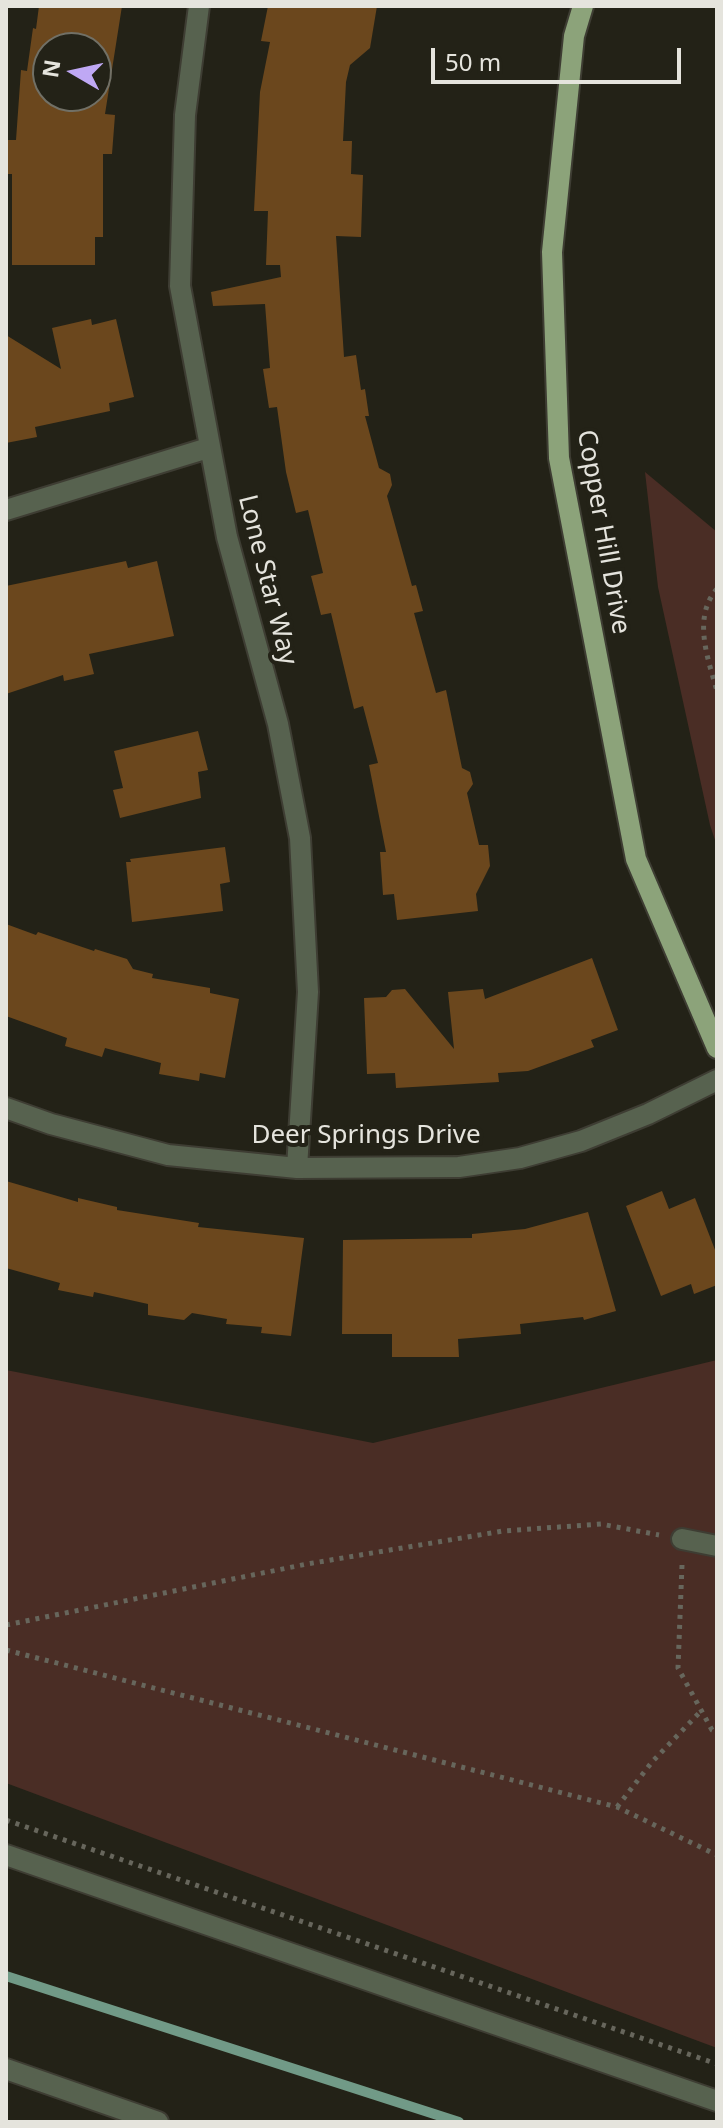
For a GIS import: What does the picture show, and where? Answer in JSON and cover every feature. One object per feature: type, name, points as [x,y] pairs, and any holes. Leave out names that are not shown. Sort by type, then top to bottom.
[{"type":"main road","name":"Copper Hill Drive","points":[[583,6],[574,36],[552,252],[559,458],[636,859],[717,1048]]},
{"type":"street","name":"Lone Star Way","points":[[199,6],[185,115],[180,286],[227,537],[278,724],[300,838],[308,992],[297,1168]]},
{"type":"street","points":[[6,510],[208,448]]},
{"type":"street","name":"Deer Springs Drive","points":[[6,1108],[51,1124],[168,1155],[297,1168],[459,1167],[520,1158],[581,1141],[648,1114],[717,1080]]},
{"type":"street","points":[[682,1539],[717,1546]]},
{"type":"street","points":[[6,1855],[717,2101]]},
{"type":"street","points":[[6,2069],[158,2122]]},
{"type":"path","points":[[717,589],[710,596],[703,622],[706,653],[717,691]]},
{"type":"path","points":[[6,1625],[307,1564],[503,1531],[601,1524],[682,1539],[678,1668],[712,1730],[717,1732]]},
{"type":"path","points":[[6,1650],[617,1807],[717,1855]]},
{"type":"path","points":[[617,1807],[652,1762],[701,1711]]},
{"type":"path","points":[[6,1820],[717,2064]]},
{"type":"shaded area","points":[[645,472],[717,532],[717,846],[658,587]]},
{"type":"shaded area","points":[[717,1360],[717,2048],[6,1783],[6,1370],[373,1443]]},
{"type":"building","points":[[39,6],[122,6],[112,70],[112,32],[32,32],[33,28],[36,29]]},
{"type":"building","points":[[268,6],[377,6],[370,48],[350,65],[346,82],[343,141],[352,141],[351,174],[363,175],[361,237],[336,236],[344,357],[356,355],[361,390],[365,389],[369,416],[365,416],[379,468],[390,474],[392,485],[387,496],[412,586],[416,585],[423,611],[414,613],[436,693],[446,690],[462,768],[470,772],[473,784],[467,793],[479,845],[488,845],[490,866],[476,894],[478,911],[397,920],[394,894],[383,895],[380,852],[386,852],[369,765],[378,763],[363,706],[354,709],[331,613],[321,615],[311,576],[323,573],[308,510],[296,513],[286,472],[277,407],[269,408],[263,369],[270,368],[265,304],[213,306],[211,292],[281,277],[280,265],[266,265],[268,211],[254,211],[260,92],[270,42],[261,41]]},
{"type":"building","points":[[32,35],[32,112],[105,112],[115,115],[112,154],[103,154],[103,237],[95,237],[95,265],[12,265],[12,174],[6,174],[8,140],[16,140],[21,70],[27,71]]},
{"type":"building","points":[[91,319],[92,325],[116,319],[134,397],[109,403],[110,411],[35,427],[37,437],[6,443],[6,335],[61,369],[52,328]]},
{"type":"building","points":[[126,561],[128,568],[157,561],[174,636],[89,654],[94,674],[64,681],[63,675],[6,694],[6,586]]},
{"type":"building","points":[[198,731],[208,770],[198,772],[201,798],[120,818],[113,790],[123,788],[114,751]]},
{"type":"building","points":[[225,847],[230,882],[220,884],[223,911],[132,922],[126,862]]},
{"type":"building","points":[[6,924],[127,959],[133,969],[153,974],[152,978],[210,988],[210,993],[239,999],[225,1078],[200,1073],[199,1081],[159,1074],[161,1063],[105,1048],[102,1057],[65,1046],[67,1038],[6,1016]]},
{"type":"building","points":[[592,958],[618,1030],[591,1040],[594,1047],[528,1071],[498,1073],[499,1082],[396,1088],[395,1073],[367,1074],[364,998],[386,997],[392,990],[405,989],[454,1049],[448,992],[483,989],[485,999]]},
{"type":"building","points":[[6,1181],[78,1202],[78,1198],[117,1207],[117,1210],[199,1223],[198,1227],[304,1238],[291,1336],[261,1333],[262,1327],[226,1324],[227,1319],[192,1313],[184,1320],[148,1315],[148,1304],[94,1292],[93,1297],[58,1290],[60,1283],[6,1268]]},
{"type":"building","points":[[662,1191],[669,1209],[695,1198],[717,1255],[717,1285],[694,1294],[691,1284],[661,1296],[626,1206]]},
{"type":"building","points":[[588,1212],[616,1311],[584,1320],[583,1317],[520,1324],[521,1334],[458,1339],[459,1357],[392,1357],[392,1334],[342,1334],[343,1240],[472,1238],[472,1234],[525,1229]]},
{"type":"waterway","points":[[6,1976],[459,2122]]}]
